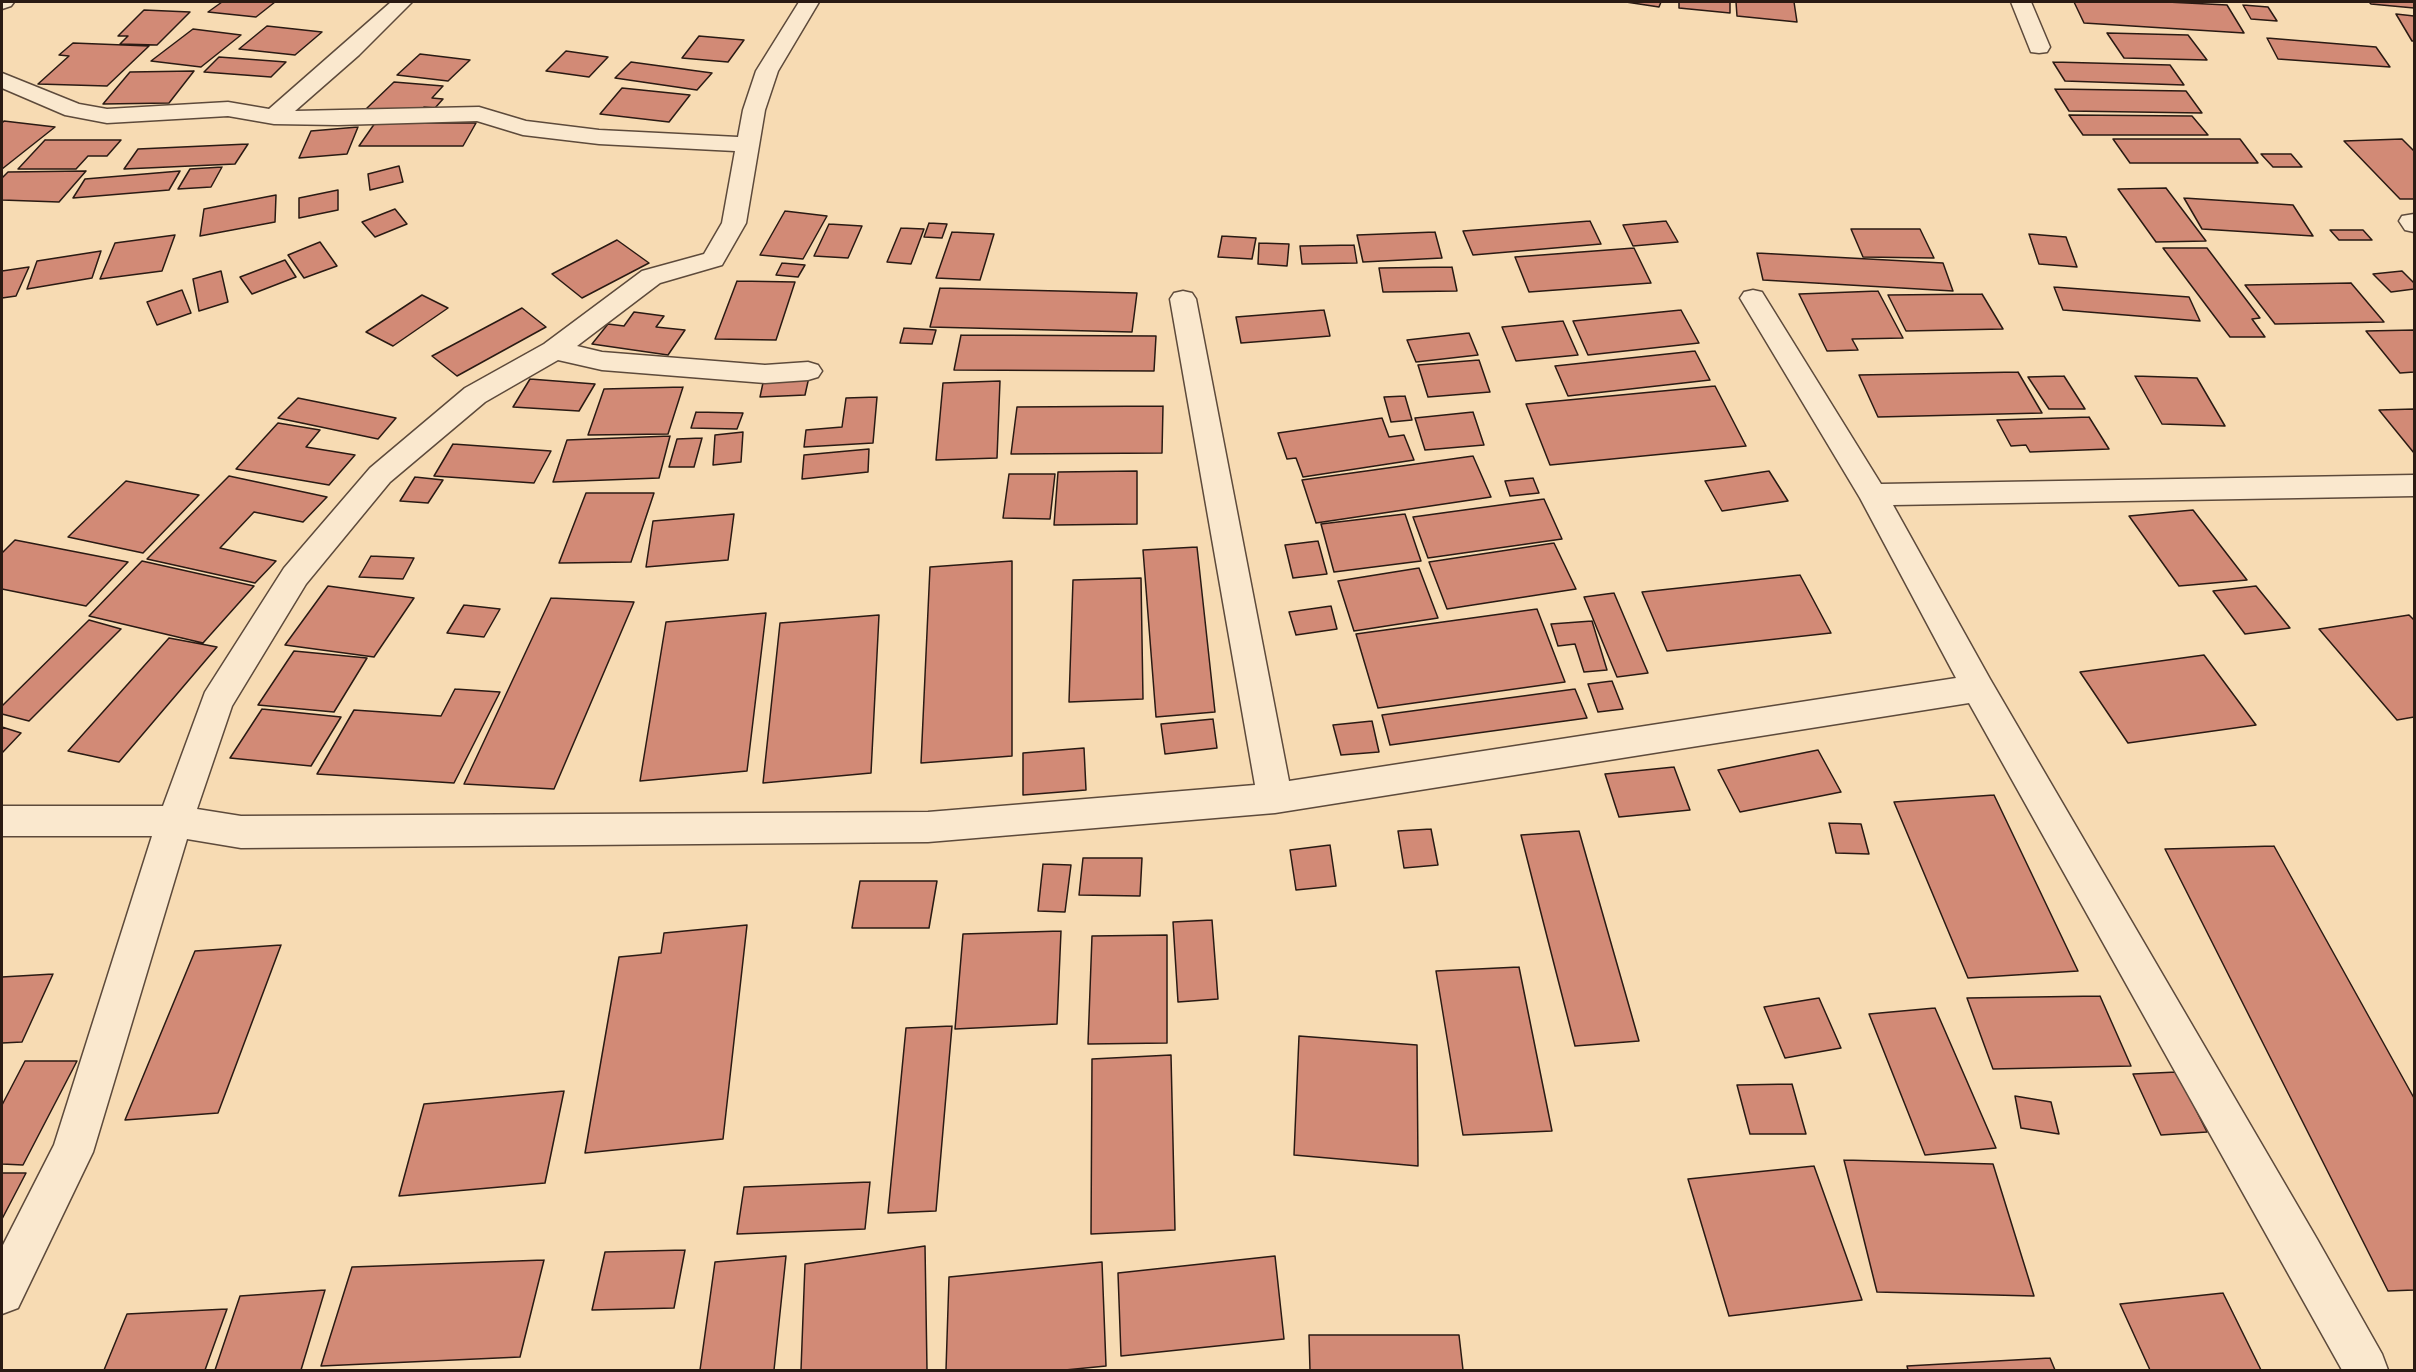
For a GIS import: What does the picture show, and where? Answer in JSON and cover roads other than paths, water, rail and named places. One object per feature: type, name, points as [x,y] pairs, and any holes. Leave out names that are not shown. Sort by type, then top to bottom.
[{"type":"street","points":[[274,117],[402,2]]},
{"type":"street","points":[[2,1292],[72,1152],[175,821],[217,702],[295,576],[380,475],[475,395],[554,350],[651,277],[713,259],[734,223],[754,110],[767,71],[809,2]]},
{"type":"street","points":[[2021,2],[2039,47]]},
{"type":"street","points":[[2,80],[73,110],[107,116],[228,109],[274,117],[338,118],[479,114],[534,129],[599,137],[748,145]]},
{"type":"street","points":[[1753,298],[1873,495],[1978,688],[2296,1244],[2366,1371]]},
{"type":"street","points":[[1183,299],[1275,798]]},
{"type":"street","points":[[554,350],[602,361],[765,374],[808,371]]},
{"type":"street","points":[[1873,495],[2415,485]]},
{"type":"street","points":[[2,821],[175,821],[241,832],[928,826],[1275,798],[1978,688]]}]
